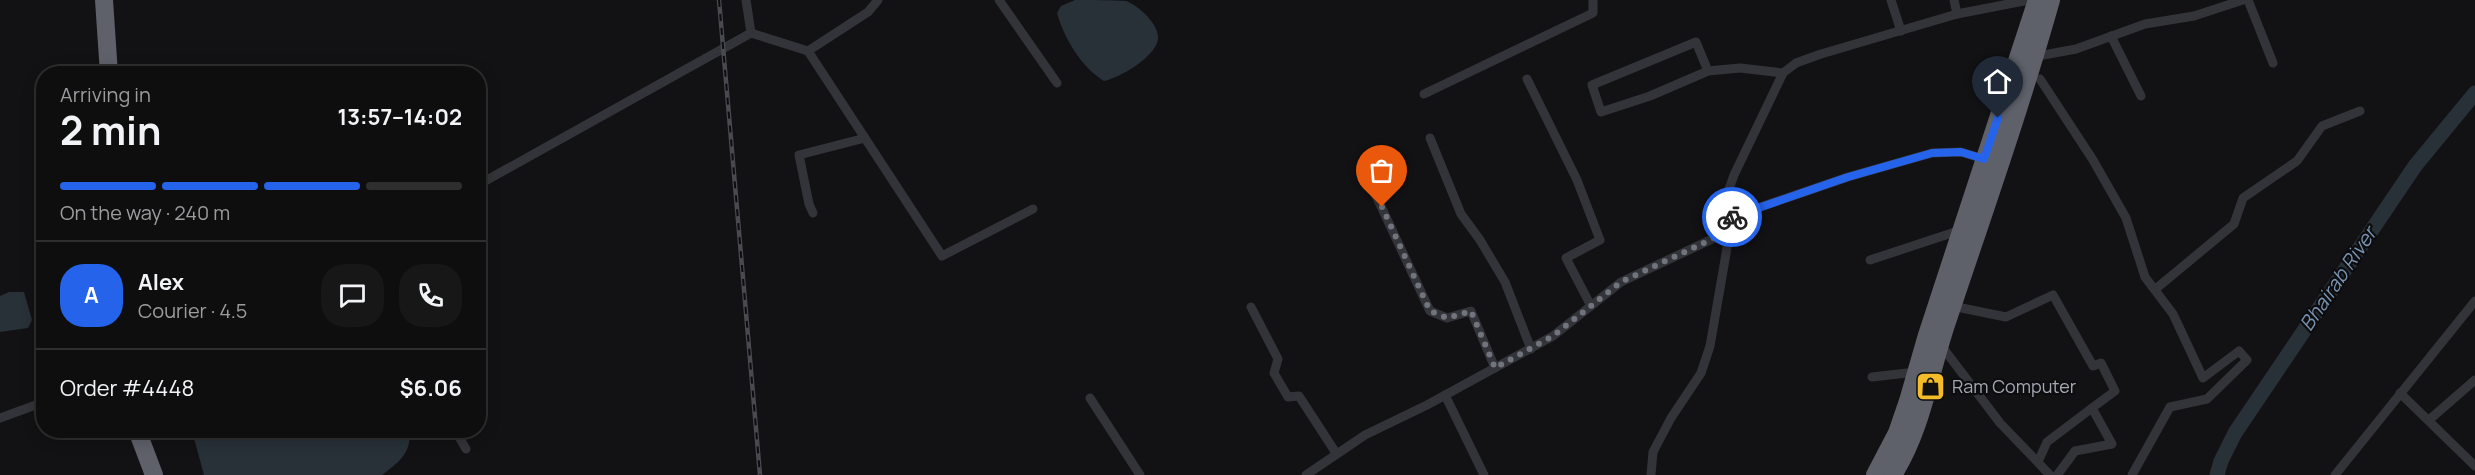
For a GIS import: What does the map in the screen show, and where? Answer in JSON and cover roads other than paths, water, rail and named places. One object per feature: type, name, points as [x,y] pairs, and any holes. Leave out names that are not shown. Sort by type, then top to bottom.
[{"type":"highway","points":[[104,0],[109,66]]},
{"type":"highway","points":[[1893,475],[1910,442],[1921,413],[2027,57],[2037,0]]},
{"type":"highway","points":[[1875,475],[1897,433],[1984,159],[2050,0]]},
{"type":"highway","points":[[140,438],[154,475]]},
{"type":"street","points":[[746,0],[751,33]]},
{"type":"street","points":[[808,51],[868,12],[878,0]]},
{"type":"street","points":[[999,0],[1057,83]]},
{"type":"street","points":[[1424,94],[1593,13],[1593,0]]},
{"type":"street","points":[[1891,0],[1901,31]]},
{"type":"street","points":[[1954,0],[1957,15]]},
{"type":"street","points":[[1652,475],[1653,452],[1671,418],[1701,373],[1707,355],[1727,248],[1728,192],[1783,73],[1796,63],[1821,54],[1957,15],[2029,0]]},
{"type":"street","points":[[2027,57],[2076,49],[2145,24],[2194,16],[2246,0],[2273,63]]},
{"type":"street","points":[[486,180],[751,33],[808,51],[942,256],[1033,210]]},
{"type":"street","points":[[2110,36],[2141,96]]},
{"type":"street","points":[[1708,71],[1696,42],[1592,85],[1601,112],[1650,96],[1708,71],[1740,68],[1783,73]]},
{"type":"street","points":[[1527,79],[1577,180],[1600,240],[1566,258],[1592,306]]},
{"type":"street","points":[[2040,79],[2093,160],[2126,218],[2145,277],[2173,314],[2203,378],[2239,351],[2247,360],[2207,399],[2170,407],[2132,475]]},
{"type":"street","points":[[2158,287],[2234,224],[2242,198],[2297,161],[2322,126],[2360,111]]},
{"type":"street","points":[[813,213],[799,155],[865,138]]},
{"type":"street","points":[[1430,138],[1461,214],[1480,240],[1505,282],[1531,349]]},
{"type":"street","points":[[1728,218],[1848,177],[1932,153],[1961,152],[1984,159]]},
{"type":"street","points":[[1364,170],[1430,311],[1447,318],[1471,311],[1495,368]]},
{"type":"street","points":[[1870,260],[1961,230]]},
{"type":"street","points":[[1306,475],[1365,435],[1445,395],[1553,336],[1621,282],[1727,232]]},
{"type":"street","points":[[1952,306],[2006,317],[2053,295],[2093,366],[2101,363],[2115,391],[2046,442],[2038,462]]},
{"type":"street","points":[[2334,475],[2475,302]]},
{"type":"street","points":[[1251,307],[1278,359],[1274,373],[1288,397],[1299,396],[1336,453]]},
{"type":"street","points":[[1940,344],[2000,423],[2038,462],[2054,474],[2075,451],[2112,444],[2092,408]]},
{"type":"street","points":[[1872,377],[1916,372]]},
{"type":"street","points":[[2429,420],[2475,380]]},
{"type":"street","points":[[2400,393],[2475,466]]},
{"type":"street","points":[[1445,395],[1484,475]]},
{"type":"street","points":[[1090,398],[1140,475]]},
{"type":"street","points":[[0,418],[36,405]]},
{"type":"street","points":[[460,438],[466,449]]},
{"type":"waterway","name":"Bhairab River","points":[[2217,475],[2221,461],[2235,433],[2415,166],[2475,93]]},
{"type":"railway","points":[[719,0],[760,475]]},
{"type":"place","name":"Ram Computer","points":[[1931,387]]}]
